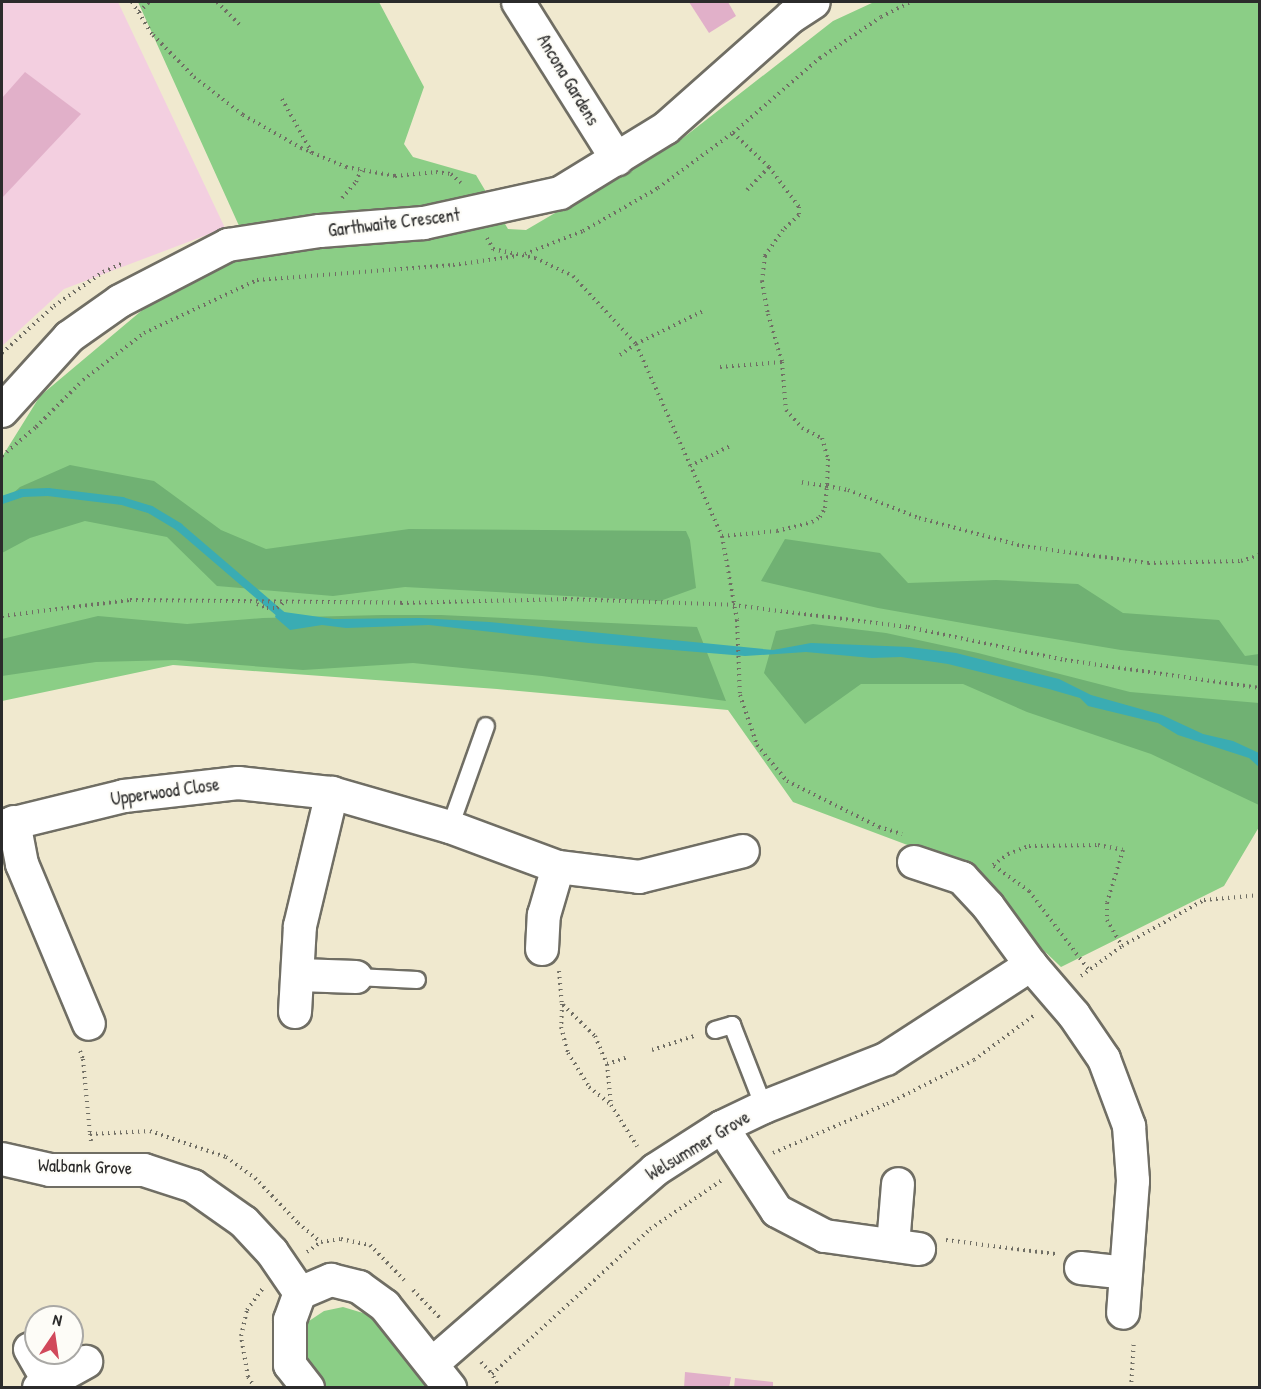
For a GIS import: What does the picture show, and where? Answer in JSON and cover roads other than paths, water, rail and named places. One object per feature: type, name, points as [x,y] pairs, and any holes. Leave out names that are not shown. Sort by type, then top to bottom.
[{"type":"street","name":"Ancona Gardens","points":[[519,2],[616,159]]},
{"type":"street","name":"Garthwaite Crescent","points":[[2,411],[69,338],[120,300],[228,245],[320,231],[424,223],[560,193],[666,128],[791,17],[814,2]]},
{"type":"street","name":"Upperwood Close","points":[[8,824],[124,796],[238,783],[332,793],[450,827],[558,867],[639,877],[743,851]]},
{"type":"street","points":[[295,1012],[299,975],[300,926],[332,793]]},
{"type":"street","points":[[8,824],[22,864],[90,1024]]},
{"type":"street","points":[[912,849],[962,878],[988,906],[1030,965],[1059,997],[1104,1059],[1129,1126],[1133,1181],[1123,1313]]},
{"type":"street","points":[[542,949],[544,915],[558,867]]},
{"type":"street","name":"Welsummer Grove","points":[[441,1376],[655,1170],[722,1127],[764,1107],[886,1059],[1030,965]]},
{"type":"street","points":[[299,975],[356,977]]},
{"type":"street","points":[[722,1127],[777,1211],[825,1236],[906,1247],[898,1184]]},
{"type":"street","name":"Walbank Grove","points":[[2,1159],[50,1170],[144,1170],[193,1186],[244,1222],[272,1252],[300,1293]]},
{"type":"street","points":[[1081,1268],[1126,1273]]},
{"type":"street","points":[[308,1388],[290,1365],[290,1320],[300,1293],[331,1280],[359,1287],[385,1306],[441,1376]]},
{"type":"street","points":[[36,1365],[44,1385],[86,1362]]},
{"type":"lane","points":[[450,827],[486,726]]},
{"type":"lane","points":[[356,977],[417,980]]},
{"type":"lane","points":[[715,1030],[732,1024],[764,1107]]},
{"type":"water","points":[[277,611],[334,619],[419,618],[489,622],[773,650],[811,643],[910,647],[956,653],[1059,679],[1091,695],[1162,715],[1203,734],[1233,741],[1259,753],[1259,767],[1249,758],[1178,735],[1158,723],[1088,706],[1080,698],[1049,689],[948,664],[901,657],[872,658],[806,652],[745,656],[589,643],[429,625],[346,628],[322,625],[290,630],[275,617]]},
{"type":"waterway","points":[[2,500],[22,493],[48,492],[122,501],[151,510],[179,527],[284,617]]}]
